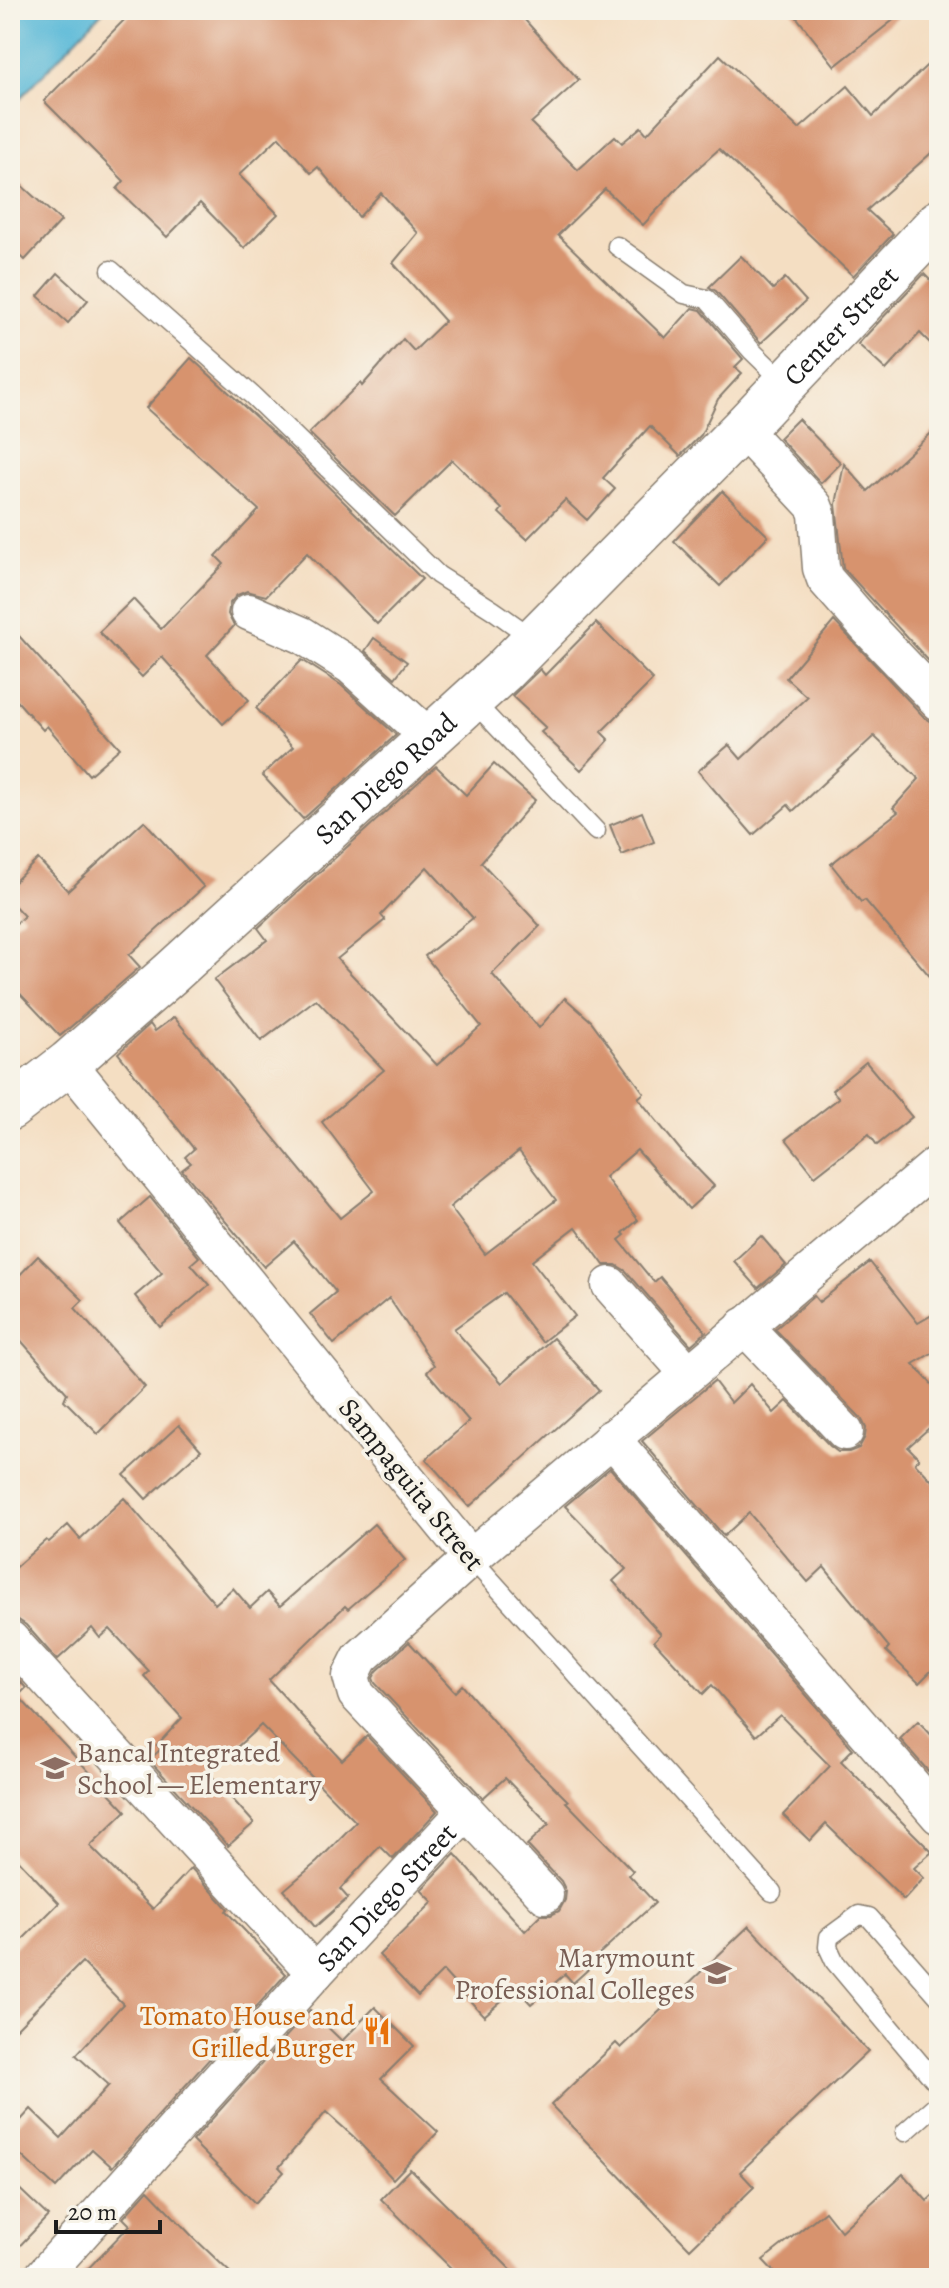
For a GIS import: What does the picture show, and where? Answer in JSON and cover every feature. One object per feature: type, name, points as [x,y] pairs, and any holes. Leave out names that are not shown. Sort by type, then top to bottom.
[{"type":"street","name":"Center Street","points":[[742,429],[939,222]]},
{"type":"street","name":"San Diego Road","points":[[10,1108],[68,1063],[472,700],[742,429]]},
{"type":"street","points":[[742,429],[814,506],[825,579],[939,702]]},
{"type":"street","points":[[249,612],[302,635],[351,666],[429,737]]},
{"type":"street","name":"Sampaguita Street","points":[[68,1063],[471,1558]]},
{"type":"street","name":"San Diego Street","points":[[41,2278],[315,1973],[465,1812],[356,1694],[351,1676],[360,1658],[611,1438],[939,1163]]},
{"type":"street","points":[[610,1285],[688,1373]]},
{"type":"street","points":[[744,1326],[845,1432]]},
{"type":"street","points":[[611,1438],[939,1816]]},
{"type":"street","points":[[10,1639],[315,1973]]},
{"type":"street","points":[[465,1812],[545,1895]]},
{"type":"lane","points":[[617,246],[684,294],[707,299],[752,351],[785,383]]},
{"type":"lane","points":[[111,270],[254,397],[438,575],[534,639]]},
{"type":"lane","points":[[472,700],[596,831]]},
{"type":"lane","name":"Sampaguita Street","points":[[471,1558],[772,1892]]},
{"type":"lane","points":[[939,1997],[869,1917],[859,1915],[829,1937],[828,1947],[835,1962],[939,2086]]},
{"type":"lane","points":[[905,2132],[939,2102]]},
{"type":"water","points":[[10,10],[104,10],[10,109]]},
{"type":"building","points":[[134,10],[516,10],[579,80],[531,123],[578,170],[615,136],[622,143],[641,127],[647,134],[720,55],[799,129],[848,86],[873,116],[939,54],[939,146],[867,210],[893,234],[853,276],[719,149],[643,225],[605,189],[558,235],[665,338],[692,308],[701,310],[743,359],[735,367],[742,373],[718,399],[701,435],[680,456],[650,426],[603,478],[615,489],[587,520],[565,500],[527,539],[499,513],[502,509],[452,460],[395,516],[309,433],[360,383],[362,386],[403,339],[414,351],[445,321],[393,263],[418,233],[381,193],[359,217],[318,167],[311,173],[279,137],[239,175],[278,214],[244,248],[200,203],[167,237],[117,189],[124,181],[44,101]]},
{"type":"building","points":[[791,10],[906,10],[835,66]]},
{"type":"building","points":[[10,175],[61,221],[25,260],[10,246]]},
{"type":"building","points":[[741,256],[773,289],[785,278],[806,301],[761,343],[716,291],[709,287]]},
{"type":"building","points":[[58,273],[88,300],[68,323],[38,296]]},
{"type":"building","points":[[924,274],[939,289],[939,352],[920,333],[886,370],[858,344]]},
{"type":"building","points":[[191,358],[281,440],[422,579],[377,624],[307,553],[266,596],[247,591],[237,595],[230,603],[228,614],[234,626],[207,655],[249,700],[223,724],[162,657],[142,677],[99,632],[133,599],[161,629],[224,564],[216,556],[259,510],[146,408]]},
{"type":"building","points":[[798,419],[841,463],[821,483],[779,438]]},
{"type":"building","points":[[939,426],[939,672],[843,568],[836,504],[844,464],[868,491]]},
{"type":"building","points":[[722,491],[768,536],[720,586],[674,541]]},
{"type":"building","points":[[834,621],[924,717],[939,722],[939,987],[865,900],[861,902],[831,864],[898,812],[893,808],[919,779],[874,736],[793,811],[788,805],[753,835],[698,771],[729,745],[741,759],[807,697],[786,678]]},
{"type":"building","points":[[596,623],[653,680],[601,732],[609,740],[581,770],[541,732],[546,728],[512,696],[540,669],[545,675]]},
{"type":"building","points":[[10,626],[120,748],[89,775],[47,726],[43,730],[10,693]]},
{"type":"building","points":[[374,638],[407,662],[395,678],[365,651]]},
{"type":"building","points":[[302,660],[341,685],[396,735],[303,819],[262,775],[293,747],[256,708]]},
{"type":"building","points":[[494,764],[535,800],[481,862],[540,926],[492,974],[539,1028],[565,998],[591,1021],[644,1093],[638,1098],[714,1186],[689,1209],[637,1150],[605,1177],[638,1220],[619,1240],[654,1282],[660,1277],[706,1332],[691,1345],[626,1271],[616,1265],[604,1265],[576,1227],[532,1261],[575,1316],[542,1342],[504,1293],[454,1329],[502,1383],[553,1338],[599,1390],[469,1507],[426,1459],[469,1421],[427,1372],[434,1365],[389,1298],[334,1344],[310,1314],[336,1292],[294,1241],[264,1267],[182,1170],[191,1163],[185,1157],[194,1149],[118,1053],[150,1024],[155,1031],[174,1017],[340,1218],[374,1191],[322,1122],[384,1070],[316,999],[261,1041],[214,980],[267,940],[258,928],[436,766],[466,795]],"holes":[[[427,867],[473,918],[425,956],[481,1026],[437,1065],[337,959],[385,920],[381,915]],[[519,1151],[556,1200],[485,1254],[450,1207]]]},
{"type":"building","points":[[642,812],[654,842],[622,855],[610,825]]},
{"type":"building","points":[[144,821],[204,887],[129,955],[140,967],[60,1036],[10,983],[10,929],[24,916],[10,901],[10,886],[38,859],[68,891]]},
{"type":"building","points":[[866,1062],[912,1117],[877,1145],[869,1134],[815,1176],[786,1139],[839,1098],[832,1090]]},
{"type":"building","points":[[150,1197],[199,1257],[191,1264],[209,1285],[160,1327],[135,1296],[162,1273],[120,1223]]},
{"type":"building","points":[[761,1236],[786,1265],[758,1288],[734,1261]]},
{"type":"building","points":[[38,1256],[83,1300],[75,1308],[145,1387],[98,1434],[64,1400],[67,1393],[10,1328],[10,1285]]},
{"type":"building","points":[[870,1262],[918,1323],[939,1311],[939,1349],[913,1364],[939,1392],[939,1419],[908,1447],[919,1458],[915,1463],[939,1488],[939,1663],[919,1683],[886,1651],[889,1647],[824,1567],[808,1582],[749,1513],[724,1536],[642,1441],[714,1381],[731,1403],[750,1384],[774,1413],[787,1401],[838,1452],[859,1448],[866,1428],[861,1418],[775,1329],[814,1296],[819,1302]]},
{"type":"building","points":[[179,1425],[201,1450],[146,1499],[124,1475]]},
{"type":"building","points":[[610,1468],[853,1749],[841,1761],[932,1852],[914,1868],[924,1878],[904,1900],[826,1824],[810,1841],[783,1815],[830,1766],[780,1715],[756,1736],[712,1685],[703,1694],[654,1641],[661,1634],[613,1581],[626,1569],[565,1506]]},
{"type":"building","points":[[124,1498],[215,1604],[233,1588],[250,1608],[267,1592],[280,1606],[374,1524],[405,1560],[348,1609],[345,1606],[269,1680],[342,1760],[367,1736],[437,1811],[393,1859],[380,1846],[340,1889],[348,1898],[315,1927],[284,1890],[356,1822],[261,1725],[209,1773],[254,1823],[228,1846],[149,1760],[161,1749],[157,1745],[182,1718],[144,1676],[149,1671],[110,1629],[100,1638],[92,1628],[57,1660],[26,1625],[17,1619],[10,1619],[10,1572],[68,1525],[80,1539]]},
{"type":"building","points":[[409,1642],[455,1692],[462,1685],[526,1759],[633,1871],[629,1875],[655,1903],[599,1954],[602,1957],[573,1983],[565,1974],[531,2004],[516,1988],[484,2016],[443,1971],[418,1996],[379,1955],[433,1902],[421,1890],[455,1854],[525,1931],[541,1915],[559,1911],[566,1891],[561,1881],[527,1845],[549,1824],[505,1778],[483,1798],[375,1683],[373,1678],[377,1671]]},
{"type":"building","points":[[10,1670],[26,1688],[18,1696],[126,1811],[90,1846],[153,1909],[191,1868],[228,1909],[226,1911],[286,1974],[112,2167],[92,2149],[56,2188],[10,2145],[10,2132],[31,2109],[61,2138],[109,2085],[76,2055],[123,2004],[82,1962],[10,2035],[10,1952],[59,1903],[10,1851]]},
{"type":"building","points":[[918,1721],[939,1743],[939,1760],[928,1771],[900,1739]]},
{"type":"building","points":[[749,1926],[868,2051],[740,2172],[754,2187],[690,2249],[551,2105],[616,2043],[621,2048]]},
{"type":"building","points":[[375,2007],[414,2046],[381,2079],[438,2132],[393,2179],[326,2112],[279,2167],[284,2172],[255,2203],[192,2141],[310,2010],[342,2041]]},
{"type":"building","points":[[410,2169],[519,2278],[461,2278],[381,2199]]},
{"type":"building","points":[[903,2174],[927,2201],[939,2190],[939,2278],[780,2278],[763,2260],[825,2211],[841,2231]]},
{"type":"building","points":[[10,2180],[48,2216],[10,2256]]},
{"type":"building","points":[[148,2190],[236,2278],[79,2278],[130,2225],[123,2218]]},
{"type":"place","name":"Bancal Integrated School — Elementary","points":[[55,1768]]},
{"type":"place","name":"Marymount Professional Colleges","points":[[717,1973]]},
{"type":"place","name":"Tomato House and Grilled Burger","points":[[377,2031]]}]
